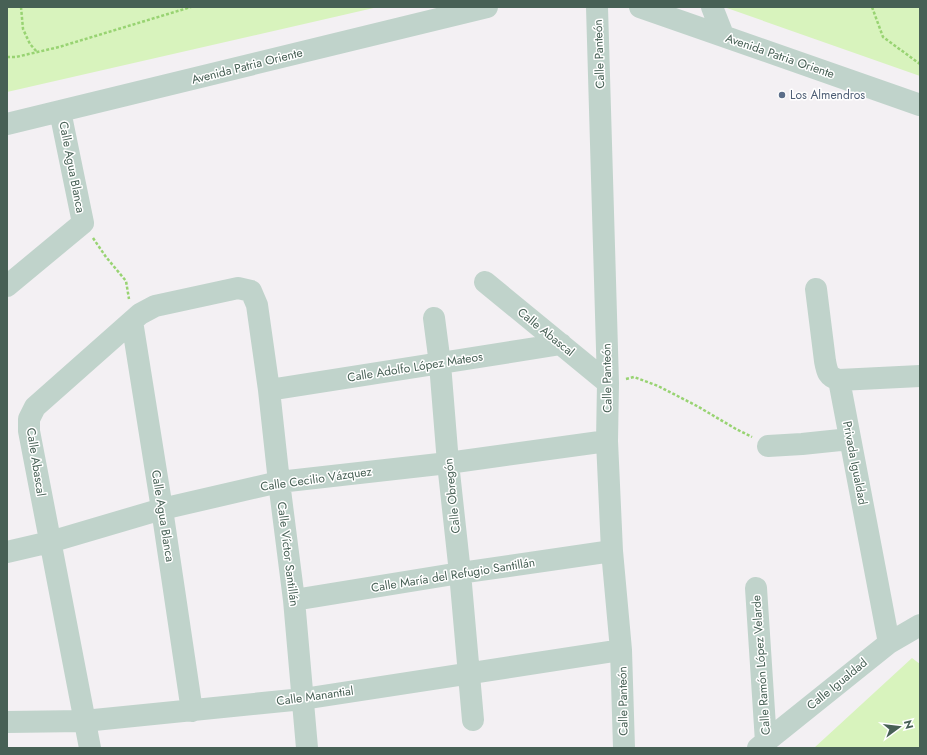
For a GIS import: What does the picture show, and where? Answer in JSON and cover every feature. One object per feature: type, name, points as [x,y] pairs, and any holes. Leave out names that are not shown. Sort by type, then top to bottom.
[{"type":"street","name":"Avenida Patria Oriente","points":[[7,124],[486,7]]},
{"type":"street","name":"Calle Panteón","points":[[597,7],[612,551],[621,650],[624,748]]},
{"type":"street","name":"Avenida Patria Oriente","points":[[640,7],[920,105]]},
{"type":"street","points":[[712,7],[723,36]]},
{"type":"street","name":"Calle Agua Blanca","points":[[60,111],[83,223]]},
{"type":"street","points":[[7,286],[83,223]]},
{"type":"street","name":"Calle Abascal","points":[[485,282],[608,383]]},
{"type":"street","name":"Calle Abascal","points":[[90,748],[29,431],[29,419],[35,406],[140,314],[155,306],[238,288],[252,291]]},
{"type":"street","points":[[816,289],[827,372],[834,379],[920,376]]},
{"type":"street","name":"Calle Víctor Santillán","points":[[252,291],[257,305],[269,390],[294,600],[307,748]]},
{"type":"street","name":"Calle Obregón","points":[[434,318],[440,364],[473,720]]},
{"type":"street","name":"Calle Agua Blanca","points":[[132,321],[162,508],[192,711]]},
{"type":"street","name":"Calle Adolfo López Mateos","points":[[269,390],[561,344]]},
{"type":"street","name":"Privada Igualdad","points":[[839,380],[889,643]]},
{"type":"street","points":[[768,446],[850,439]]},
{"type":"street","name":"Calle Cecilio Vázquez","points":[[7,552],[50,542],[162,508],[279,482],[448,463],[608,441]]},
{"type":"street","name":"Calle María del Refugio Santillán","points":[[294,600],[460,573],[612,551]]},
{"type":"street","name":"Calle Ramón López Velarde","points":[[756,588],[762,745]]},
{"type":"street","name":"Calle Igualdad","points":[[762,745],[889,643],[920,625]]},
{"type":"street","name":"Calle Manantial","points":[[7,722],[84,721],[303,699],[621,650]]},
{"type":"path","points":[[22,7],[23,29],[30,44],[37,52]]},
{"type":"path","points":[[7,57],[16,57],[59,47],[191,7]]},
{"type":"path","points":[[872,7],[883,37],[920,64]]},
{"type":"path","points":[[83,223],[106,257],[126,281],[132,321]]},
{"type":"path","points":[[608,383],[634,377],[658,386],[768,446]]},
{"type":"green space","points":[[7,7],[378,7],[7,92]]},
{"type":"green space","points":[[724,7],[920,7],[920,76]]},
{"type":"green space","points":[[912,658],[920,664],[920,748],[814,748]]},
{"type":"place","name":"Los Almendros","points":[[782,95]]}]
